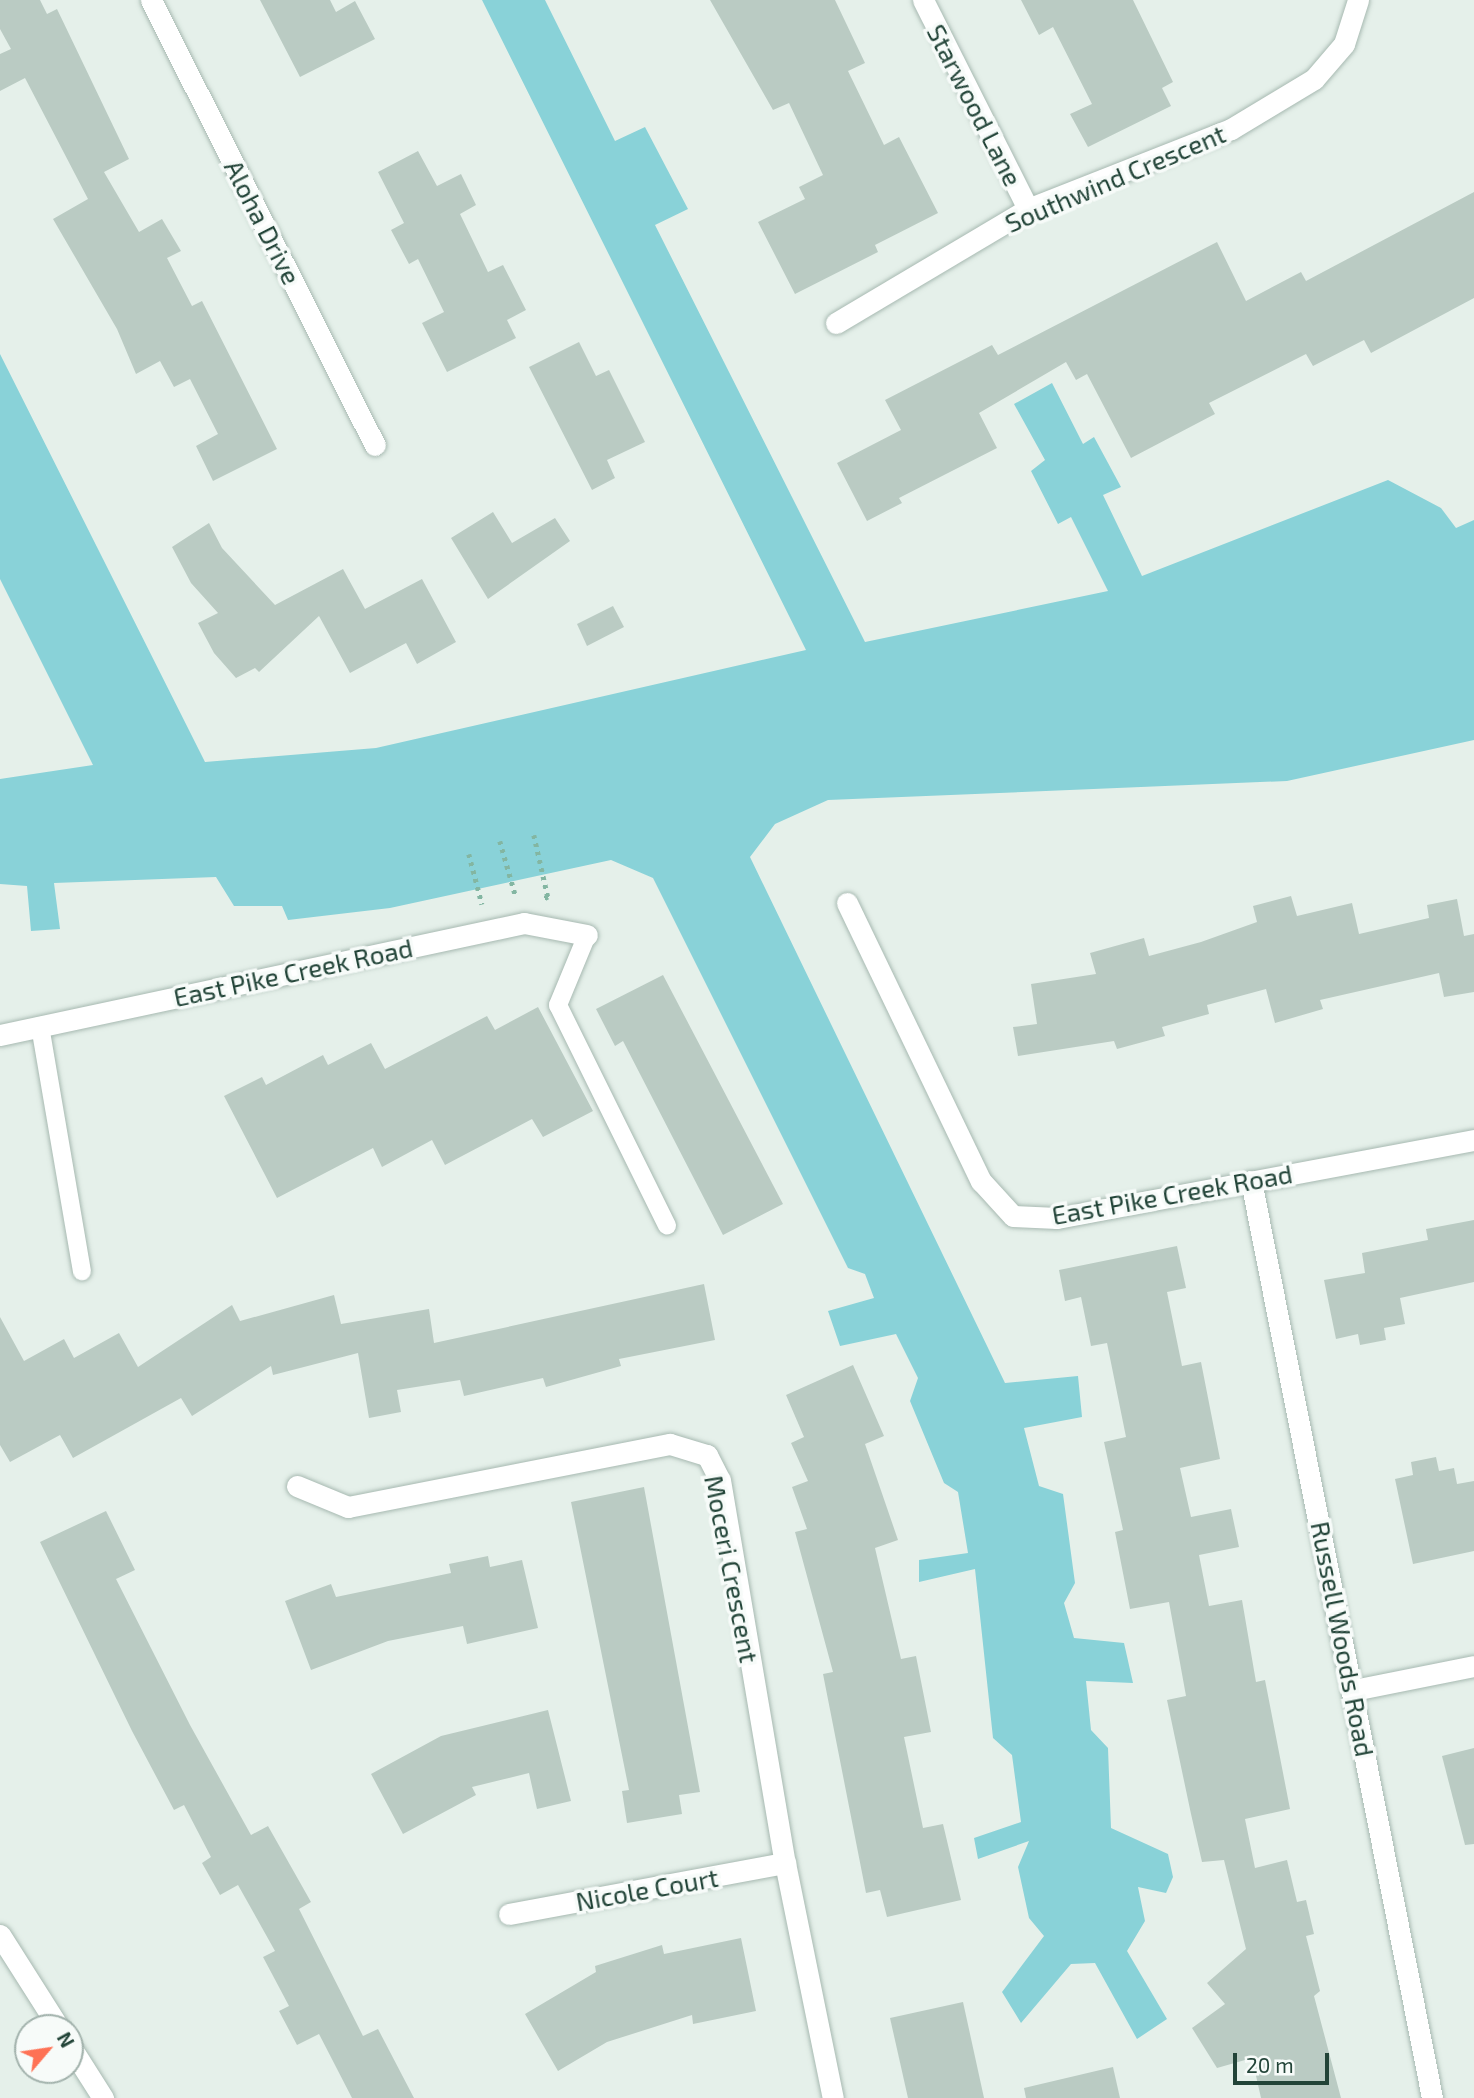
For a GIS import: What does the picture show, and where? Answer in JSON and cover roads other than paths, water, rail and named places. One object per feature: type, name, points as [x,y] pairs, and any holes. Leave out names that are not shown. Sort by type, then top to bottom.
[{"type":"street","name":"Aloha Drive","points":[[151,0],[375,445]]},
{"type":"street","name":"Starwood Lane","points":[[923,0],[1028,209]]},
{"type":"street","name":"Southwind Crescent","points":[[836,323],[1028,209],[1231,129],[1314,79],[1344,44],[1358,0]]},
{"type":"street","name":"East Pike Creek Road","points":[[847,903],[981,1181],[1013,1216],[1057,1218],[1474,1140]]},
{"type":"street","name":"East Pike Creek Road","points":[[0,1035],[524,923],[587,934]]},
{"type":"street","name":"Russell Woods Road","points":[[1251,1181],[1354,1690],[1432,2098]]},
{"type":"street","name":"Moceri Crescent","points":[[297,1486],[348,1507],[670,1444],[707,1455],[720,1480],[785,1863],[833,2098]]},
{"type":"street","points":[[1354,1690],[1474,1666]]},
{"type":"street","name":"Nicole Court","points":[[509,1914],[785,1863]]},
{"type":"street","points":[[2,1941],[49,2014]]},
{"type":"street","points":[[84,2068],[103,2098]]},
{"type":"lane","points":[[587,934],[558,1005],[667,1226]]},
{"type":"lane","points":[[40,1026],[82,1270]]},
{"type":"water","points":[[482,0],[545,0],[615,141],[645,127],[688,209],[655,225],[865,642],[1108,591],[1071,517],[1058,524],[1031,471],[1045,460],[1014,404],[1052,383],[1083,444],[1094,437],[1121,487],[1103,495],[1142,576],[1388,480],[1441,508],[1456,528],[1474,520],[1474,740],[1287,781],[828,800],[775,824],[750,857],[1005,1383],[1078,1376],[1082,1417],[1024,1428],[1039,1486],[1063,1494],[1075,1583],[1064,1603],[1074,1638],[1124,1643],[1133,1683],[1086,1681],[1091,1730],[1108,1748],[1111,1828],[1168,1854],[1173,1877],[1166,1893],[1138,1887],[1145,1921],[1127,1951],[1167,2019],[1137,2039],[1095,1963],[1071,1964],[1021,2023],[1002,1992],[1044,1936],[1029,1918],[1018,1867],[1029,1841],[978,1859],[974,1838],[1021,1822],[1012,1755],[993,1738],[975,1569],[919,1582],[919,1560],[968,1553],[958,1492],[944,1483],[910,1401],[918,1378],[896,1334],[840,1346],[828,1311],[874,1298],[865,1274],[848,1268],[653,878],[611,860],[390,908],[288,920],[282,906],[234,906],[216,877],[54,883],[60,929],[31,931],[27,886],[0,884],[0,779],[93,765],[0,579],[0,354],[205,762],[376,748],[806,650]]}]
